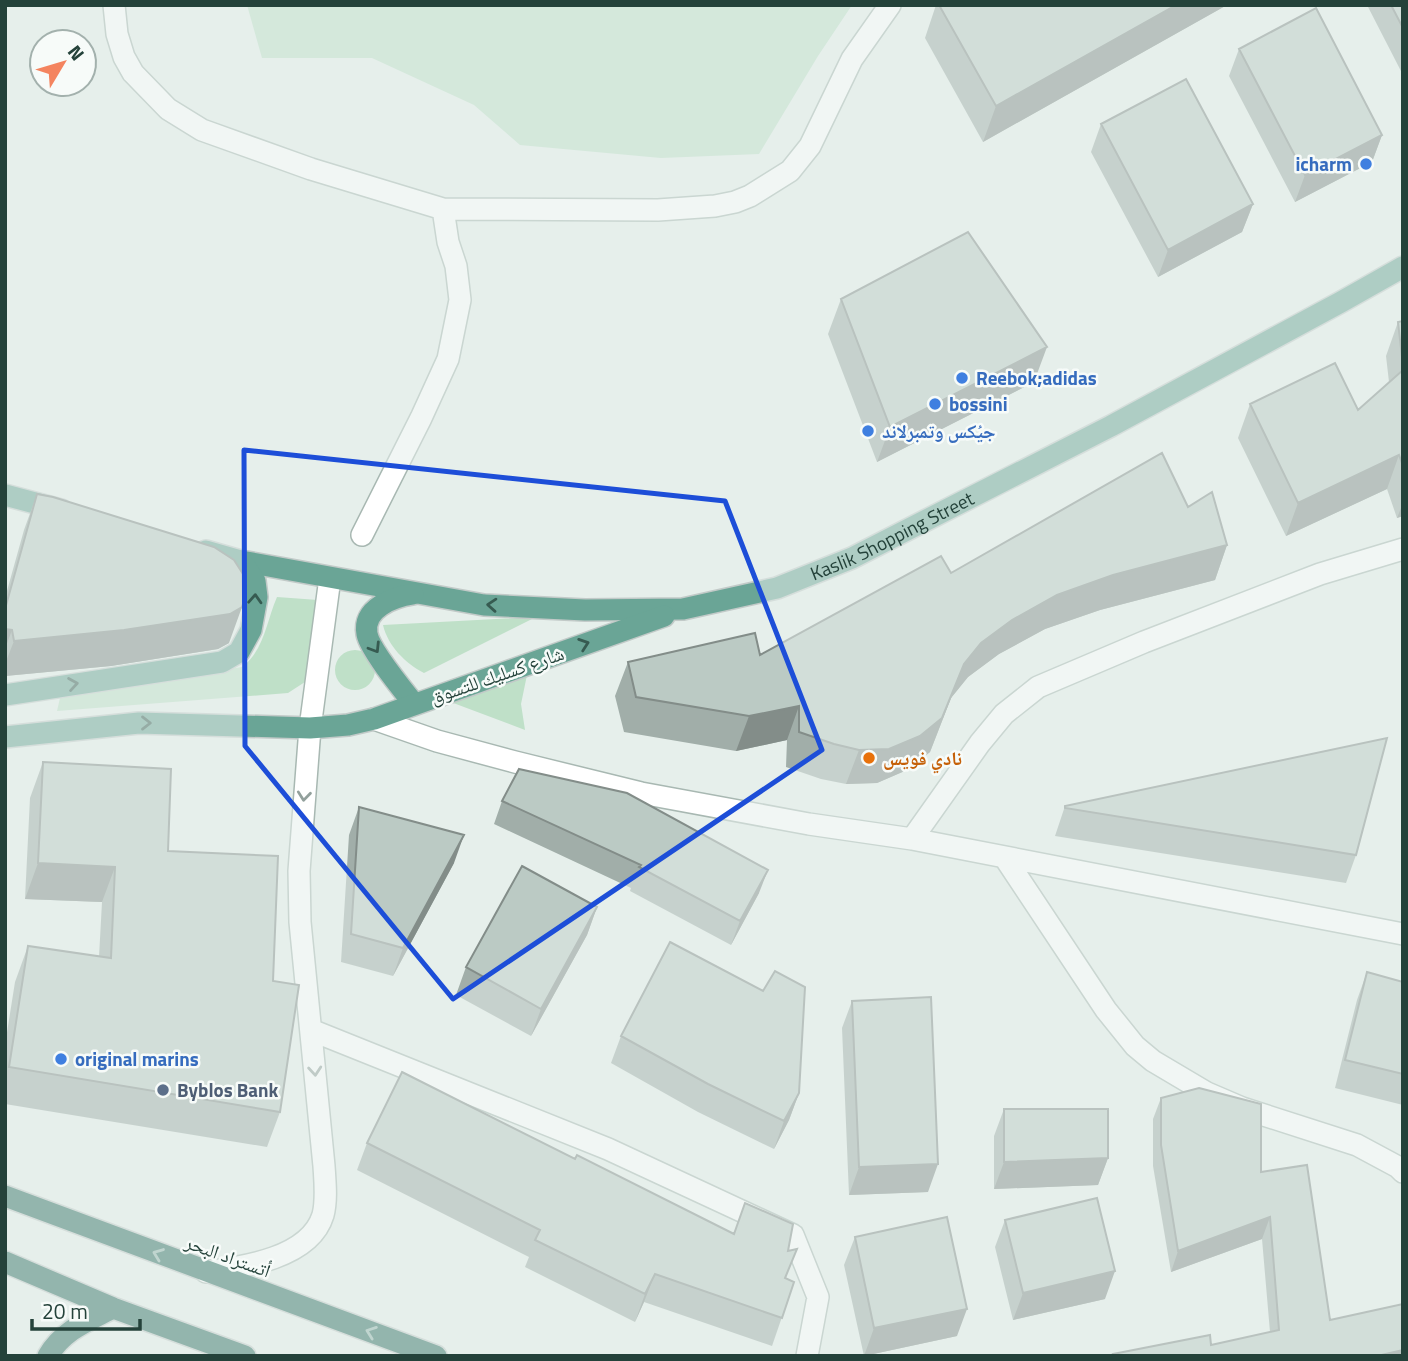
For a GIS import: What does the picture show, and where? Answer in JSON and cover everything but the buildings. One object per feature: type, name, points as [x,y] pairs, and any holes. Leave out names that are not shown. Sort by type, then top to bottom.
[{"type":"highway","name":"أتستراد البحر","points":[[5,1196],[436,1356]]},
{"type":"highway","points":[[5,1262],[113,1308],[245,1356]]},
{"type":"highway","points":[[48,1356],[56,1342],[69,1331],[113,1308]]},
{"type":"main road","name":"Kaslik Shopping Street","points":[[189,546],[241,561],[484,605],[585,610],[683,609],[777,589],[852,558],[1123,420],[1403,267]]},
{"type":"main road","points":[[5,495],[75,514]]},
{"type":"main road","points":[[5,695],[222,662],[239,652],[251,630],[257,597],[255,581],[241,561]]},
{"type":"main road","points":[[414,704],[372,645],[366,632],[369,620],[381,604],[391,598],[422,593]]},
{"type":"main road","name":"شارع كسليك للتسوق","points":[[5,737],[139,723],[310,728],[348,725],[374,719],[683,609]]},
{"type":"street","points":[[114,5],[117,34],[124,57],[133,73],[167,109],[202,130],[311,169],[443,209],[658,210],[715,206],[750,197],[790,171],[810,146],[852,59],[890,5]]},
{"type":"street","points":[[362,535],[448,359],[460,300],[456,266],[448,242],[443,209]]},
{"type":"street","points":[[912,839],[979,743],[1004,714],[1038,687],[1144,642],[1320,574],[1403,549]]},
{"type":"street","points":[[206,1272],[254,1263],[292,1251],[310,1237],[323,1217],[324,1166],[300,922],[299,871],[310,728],[330,578]]},
{"type":"street","points":[[374,719],[437,741],[641,793],[809,824],[912,839],[1403,934]]},
{"type":"street","points":[[1005,858],[1107,1010],[1135,1046],[1153,1061],[1218,1098],[1357,1145],[1403,1172]]},
{"type":"street","points":[[311,1030],[608,1149],[793,1234],[818,1297],[807,1356]]},
{"type":"highlighted area","points":[[244,450],[725,501],[822,750],[453,999],[245,746]]},
{"type":"green space","points":[[247,5],[852,5],[759,154],[661,158],[520,145],[474,105],[372,58],[262,58]]},
{"type":"green space","points":[[277,597],[318,600],[308,680],[288,693],[57,711],[60,698],[242,667],[260,644]]},
{"type":"green space","points":[[536,617],[424,673],[398,653],[383,625]]},
{"type":"green space","points":[[355,650],[363,651],[369,656],[374,662],[374,678],[369,684],[363,689],[355,690],[347,689],[341,684],[336,678],[335,670],[336,662],[341,656],[347,651]]},
{"type":"green space","points":[[527,675],[521,704],[525,730],[448,701]]},
{"type":"place","name":"icharm","points":[[1366,164]]},
{"type":"place","name":"Reebok;adidas","points":[[962,378]]},
{"type":"place","name":"bossini","points":[[935,404]]},
{"type":"place","name":"جيُكس وتمبرلاند","points":[[868,431]]},
{"type":"place","name":"نادي فويس","points":[[869,758]]},
{"type":"place","name":"original marins","points":[[61,1059]]},
{"type":"place","name":"Byblos Bank","points":[[163,1090]]}]
